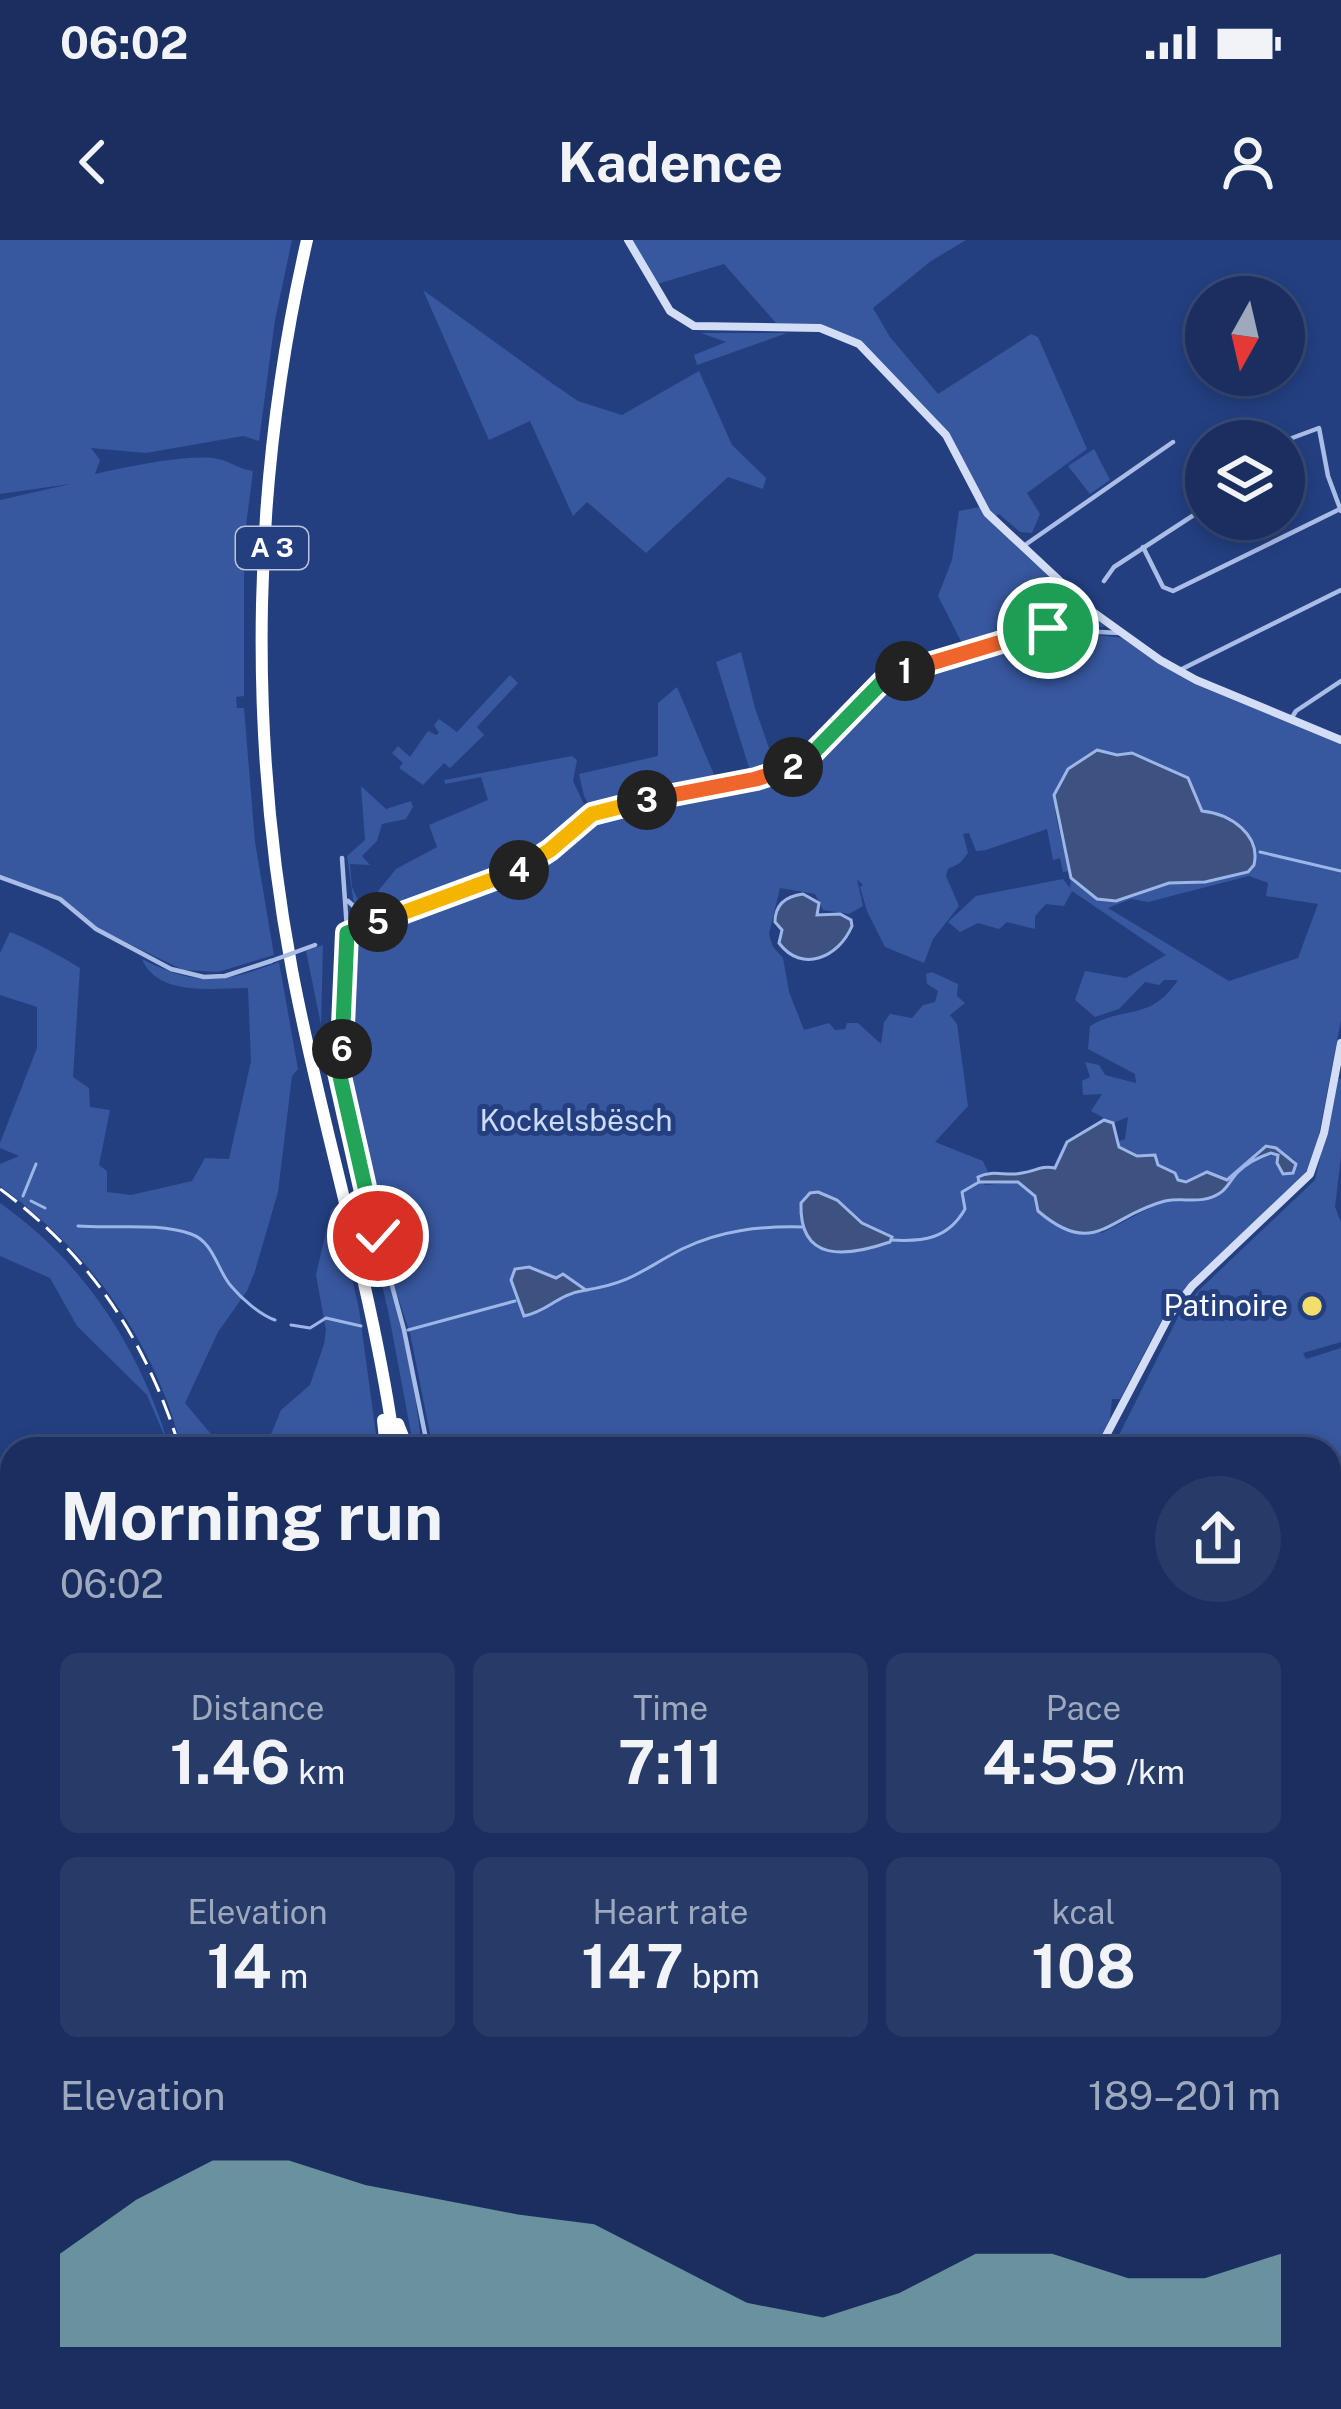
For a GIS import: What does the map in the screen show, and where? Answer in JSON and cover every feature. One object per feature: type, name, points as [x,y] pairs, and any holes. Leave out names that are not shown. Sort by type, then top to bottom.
[{"type":"highway","name":"A 3","points":[[311,240],[285,350],[271,456],[262,596],[264,734],[275,857],[292,968],[398,1437]]},
{"type":"highway","name":"A 3","points":[[311,240],[274,506],[269,661],[273,756],[298,960],[375,1301],[400,1437]]},
{"type":"highway","points":[[379,1357],[376,1372],[384,1437]]},
{"type":"main road","points":[[628,240],[670,311],[694,326],[820,328],[859,344],[946,435],[987,513],[1093,612],[1180,671],[1341,740]]},
{"type":"main road","points":[[1105,1437],[1182,1298],[1310,1174],[1324,1133],[1341,1043]]},
{"type":"street","points":[[1143,547],[1163,587],[1173,591],[1340,510],[1319,428],[1305,433]]},
{"type":"street","points":[[1023,546],[1173,442]]},
{"type":"street","points":[[1104,580],[1114,567],[1185,520]]},
{"type":"street","points":[[1180,671],[1341,590]]},
{"type":"street","points":[[347,933],[532,863],[606,808],[792,768],[806,760],[891,676],[1041,629],[1120,632]]},
{"type":"street","points":[[1291,719],[1341,681]]},
{"type":"street","points":[[342,858],[347,933],[345,1032],[339,1072],[404,1330],[426,1437]]},
{"type":"street","points":[[0,877],[60,899],[96,929],[171,969],[225,976],[315,945]]},
{"type":"street","points":[[346,899],[362,914],[384,920]]},
{"type":"green space","points":[[0,240],[292,240],[275,320],[259,441],[243,436],[146,453],[91,448],[100,460],[95,474],[192,458],[223,460],[253,471],[244,541],[244,696],[236,697],[237,708],[244,708],[255,842],[274,955],[218,972],[183,970],[88,924],[60,899],[0,877],[0,500],[70,484],[0,494]]},
{"type":"green space","points":[[632,240],[966,240],[931,261],[873,308],[890,337],[938,394],[1031,334],[1038,337],[1087,449],[1027,493],[1040,514],[1032,533],[1020,532],[999,514],[993,518],[959,452],[859,344],[804,325],[702,326],[689,321],[706,325],[776,323],[724,264],[657,284]]},
{"type":"green space","points":[[423,290],[578,401],[622,415],[699,371],[732,445],[766,478],[763,489],[728,477],[646,553],[587,502],[573,516],[530,421],[489,440]]},
{"type":"green space","points":[[701,333],[787,333],[697,365],[694,355],[726,342]]},
{"type":"green space","points":[[1094,449],[1110,480],[1090,494],[1068,466]]},
{"type":"green space","points":[[980,507],[1105,627],[1036,623],[966,651],[938,596],[952,560],[959,511]]},
{"type":"green space","name":"Kockelsbësch","points":[[1052,630],[1124,638],[1158,662],[1341,744],[1341,1020],[1315,1155],[1303,1177],[1189,1283],[1166,1312],[1120,1399],[1112,1399],[1110,1419],[1100,1437],[431,1437],[410,1333],[390,1274],[399,1269],[395,1263],[387,1265],[346,1088],[343,1068],[352,942],[397,918],[535,868],[606,811],[756,782],[808,762],[893,677]],"holes":[[[1098,750],[1132,753],[1188,778],[1203,811],[1221,817],[1205,882],[1171,883],[1108,900],[1071,878],[1070,888],[1063,879],[976,896],[948,922],[960,932],[978,923],[999,929],[1007,922],[1035,929],[1035,916],[1046,904],[1064,906],[1072,891],[1166,955],[1126,978],[1085,971],[1075,1000],[1095,1017],[1119,1009],[1145,982],[1159,985],[1178,980],[1157,1002],[1090,1026],[1088,1049],[1135,1074],[1136,1083],[1105,1075],[1099,1065],[1085,1062],[1090,1077],[1082,1081],[1083,1095],[1102,1094],[1091,1111],[1113,1123],[1128,1117],[1119,1147],[1175,1172],[1178,1180],[1186,1182],[1201,1173],[1227,1180],[1261,1148],[1294,1159],[1296,1165],[1292,1174],[1278,1154],[1255,1159],[1201,1201],[1161,1202],[1102,1233],[1018,1182],[985,1185],[979,1177],[988,1172],[983,1161],[935,1142],[968,1106],[957,1024],[950,1015],[965,1003],[957,996],[958,984],[932,972],[926,974],[927,984],[938,991],[935,1002],[923,1005],[912,1018],[890,1014],[881,1044],[858,1023],[847,1023],[845,1029],[835,1030],[829,1023],[804,1030],[789,992],[783,958],[769,934],[780,888],[815,894],[823,910],[849,914],[863,906],[857,879],[885,947],[924,963],[933,939],[959,906],[946,876],[968,853],[963,834],[969,833],[976,851],[1047,829],[1053,860],[1060,858],[1063,872],[1069,871],[1056,816],[1058,789],[1078,764]],[[1249,876],[1268,883],[1266,896],[1318,904],[1298,958],[1229,981],[1108,908],[1131,899],[1148,902]]]},
{"type":"green space","points":[[741,652],[777,771],[757,779],[751,774],[716,662]]},
{"type":"green space","points":[[510,675],[518,683],[477,727],[484,735],[450,768],[444,763],[423,785],[399,768],[403,763],[392,753],[398,746],[410,757],[428,731],[439,733],[434,725],[439,719],[457,732]]},
{"type":"green space","points":[[677,687],[718,784],[606,805],[593,812],[579,774],[658,756],[658,703]]},
{"type":"green space","points":[[572,756],[577,760],[573,781],[588,813],[531,861],[357,926],[347,856],[365,840],[361,786],[386,809],[411,801],[413,807],[406,819],[382,824],[377,841],[362,856],[370,865],[350,864],[352,887],[360,904],[375,895],[396,869],[437,847],[429,825],[488,800],[481,777],[445,784],[444,780]]},
{"type":"green space","points":[[10,932],[80,968],[73,1077],[89,1088],[90,1107],[110,1110],[99,1165],[107,1171],[107,1192],[131,1195],[192,1181],[205,1158],[229,1159],[251,1061],[248,988],[173,985],[160,980],[142,959],[179,974],[210,979],[279,962],[298,1069],[292,1076],[278,1192],[247,1291],[218,1332],[185,1403],[216,1437],[178,1437],[154,1371],[114,1301],[62,1240],[0,1186],[0,1164],[19,1156],[0,1148],[0,1143],[37,1048],[37,1007],[0,995],[0,953]]},
{"type":"green space","points":[[323,945],[321,1025],[306,951]]},
{"type":"green space","points":[[1341,1079],[1341,1156],[1335,1207],[1341,1222],[1341,1342],[1303,1353],[1306,1359],[1341,1348],[1341,1437],[1118,1437],[1179,1315],[1198,1291],[1315,1180]]},
{"type":"green space","points":[[347,1118],[400,1324],[421,1437],[412,1437],[388,1310],[342,1121]]},
{"type":"green space","points":[[0,1203],[59,1253],[106,1311],[143,1377],[166,1437],[147,1395],[77,1326],[50,1278],[0,1256]]},
{"type":"green space","points":[[336,1206],[359,1309],[376,1437],[270,1437],[281,1410],[310,1385],[324,1344],[316,1275],[331,1210]]},
{"type":"shaded area","points":[[1097,750],[1132,753],[1188,778],[1202,811],[1223,816],[1242,828],[1253,844],[1254,865],[1248,872],[1205,882],[1169,883],[1116,901],[1097,899],[1071,878],[1054,795],[1068,769]]},
{"type":"shaded area","points":[[803,894],[819,903],[817,915],[840,914],[851,920],[846,937],[819,958],[798,958],[779,943],[782,930],[775,922],[777,910],[787,899]]},
{"type":"shaded area","points":[[1104,1120],[1113,1123],[1119,1147],[1137,1156],[1155,1155],[1158,1165],[1186,1182],[1207,1172],[1227,1180],[1266,1146],[1296,1164],[1293,1173],[1283,1174],[1278,1155],[1271,1153],[1245,1166],[1213,1197],[1165,1201],[1088,1233],[1058,1225],[1038,1211],[1035,1196],[1018,1182],[979,1182],[978,1177],[989,1174],[1055,1168],[1067,1142]]},
{"type":"shaded area","points":[[818,1192],[837,1200],[862,1223],[892,1237],[890,1242],[842,1252],[817,1246],[802,1223],[801,1203]]},
{"type":"shaded area","points":[[529,1267],[556,1278],[563,1274],[586,1290],[524,1316],[511,1280],[515,1269]]},
{"type":"waterway","points":[[1260,852],[1341,871]]},
{"type":"waterway","points":[[23,1196],[36,1164]]},
{"type":"waterway","points":[[891,1240],[943,1233],[965,1209],[962,1192],[979,1182]]},
{"type":"waterway","points":[[31,1201],[45,1208]]},
{"type":"waterway","points":[[78,1226],[150,1227],[191,1234],[205,1243],[240,1296],[275,1320]]},
{"type":"waterway","points":[[586,1290],[626,1279],[711,1237],[803,1227]]},
{"type":"waterway","points":[[408,1330],[515,1301]]},
{"type":"waterway","points":[[291,1325],[310,1328],[326,1318],[361,1326]]},
{"type":"railway","points":[[0,1189],[62,1243],[112,1304],[151,1373],[176,1437]]},
{"type":"place","name":"Patinoire","points":[[1312,1306]]},
{"type":"route","points":[[378,1236],[339,1072],[345,1032],[347,933],[532,863],[606,808],[792,768],[806,760],[891,676],[1048,628]]}]
